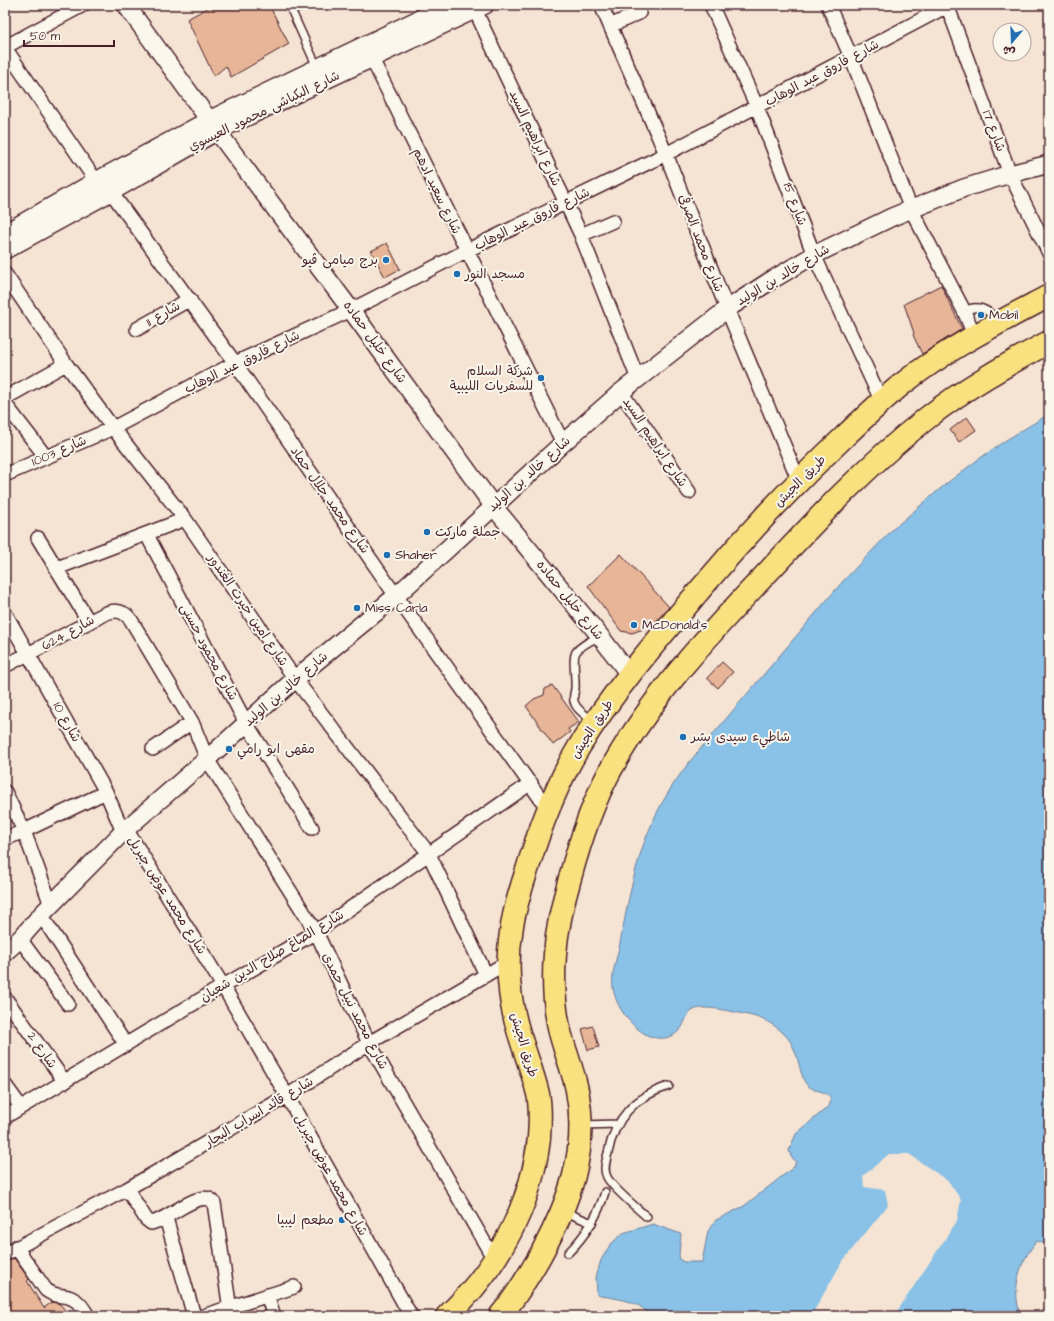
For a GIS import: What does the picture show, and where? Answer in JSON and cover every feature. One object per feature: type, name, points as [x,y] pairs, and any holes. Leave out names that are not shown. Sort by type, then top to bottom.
[{"type":"highway","name":"طريق الجيش","points":[[447,1316],[469,1293],[494,1259],[513,1226],[527,1195],[535,1164],[540,1133],[539,1099],[531,1065],[518,1033],[511,998],[508,962],[512,922],[517,902],[548,809],[568,768],[595,722],[629,674],[725,561],[799,481],[882,402],[919,372],[975,337],[1049,296]]},
{"type":"highway","points":[[500,1316],[532,1270],[563,1211],[576,1170],[580,1150],[581,1125],[577,1089],[565,1050],[556,1012],[554,985],[555,952],[562,909],[574,862],[590,816],[610,772],[660,695],[699,647],[817,519],[847,489],[899,440],[956,397],[1013,361],[1049,342]]},
{"type":"street","points":[[83,5],[5,48],[96,181]]},
{"type":"street","name":"شارع خليل حماده","points":[[126,5],[213,126],[351,310],[494,507],[600,636],[629,674]]},
{"type":"street","name":"شارع البكباشى محمود العيسوي","points":[[5,250],[112,192],[213,126],[317,67],[368,52],[448,5]]},
{"type":"street","name":"شارع محمد الصرفى","points":[[600,5],[666,154],[727,310],[799,481]]},
{"type":"street","name":"شارع 15","points":[[711,5],[758,107],[814,255],[882,402]]},
{"type":"street","points":[[828,5],[851,57],[912,209],[964,311],[975,337]]},
{"type":"street","name":"شارع فاروق عبد الوهاب","points":[[113,428],[235,363],[351,310],[466,250],[666,154],[758,107],[948,5]]},
{"type":"street","name":"شارع 17","points":[[948,5],[1010,174],[1049,253]]},
{"type":"street","name":"شارع البكباشى محمود العيسوي","points":[[5,233],[96,181],[368,52],[473,8]]},
{"type":"street","name":"شارع ابراهيم السيد","points":[[473,8],[581,235],[638,379]]},
{"type":"street","points":[[610,26],[639,13]]},
{"type":"street","name":"شارع سعيد ادهم","points":[[368,52],[563,443]]},
{"type":"street","name":"شارع خالد بن الوليد","points":[[5,952],[20,939],[46,910],[125,831],[295,679],[396,596],[621,392],[727,310],[770,281],[814,255],[866,229],[964,188],[1049,164]]},
{"type":"street","name":"شارع محمد جلال حماد","points":[[112,192],[235,363],[396,596],[548,809]]},
{"type":"street","points":[[581,235],[613,221]]},
{"type":"street","name":"شارع امين خيرت الغندور","points":[[5,274],[66,364],[113,428],[185,519],[295,679],[430,854],[486,975]]},
{"type":"street","name":"شارع 11","points":[[137,329],[190,300]]},
{"type":"street","points":[[5,398],[66,364]]},
{"type":"street","name":"شارع ابراهيم السيد","points":[[621,392],[689,492]]},
{"type":"street","points":[[5,404],[46,457]]},
{"type":"street","name":"شارع 1003","points":[[5,475],[113,428]]},
{"type":"street","points":[[57,568],[147,535],[185,519]]},
{"type":"street","name":"شارع محمود حسنى","points":[[147,535],[246,723],[312,828]]},
{"type":"street","points":[[38,538],[89,622]]},
{"type":"street","name":"شارع 624","points":[[5,666],[29,655],[113,610],[126,614],[131,620]]},
{"type":"street","name":"شارع 10","points":[[5,613],[106,792],[125,831]]},
{"type":"street","name":"شارع محمد نبيل حمدى","points":[[131,620],[192,722],[207,759],[316,932],[369,1043],[494,1259]]},
{"type":"street","points":[[153,749],[192,722]]},
{"type":"street","name":"شارع الصاغ صلاح الدين شعبان","points":[[5,1117],[316,932],[531,784]]},
{"type":"street","points":[[5,792],[24,831],[46,910],[126,1045]]},
{"type":"street","points":[[5,839],[106,792]]},
{"type":"street","name":"شارع محمد عوض جبريل","points":[[125,831],[223,986],[411,1316]]},
{"type":"street","points":[[20,939],[68,1004]]},
{"type":"street","name":"شارع قائد اسراب البحار","points":[[10,1251],[127,1189],[287,1096],[369,1043],[508,962]]},
{"type":"street","name":"شارع 2","points":[[5,998],[64,1082]]},
{"type":"street","points":[[5,1084],[21,1107]]},
{"type":"street","points":[[127,1189],[146,1219],[151,1222],[156,1222],[166,1218],[195,1200],[209,1198],[214,1203],[231,1312]]},
{"type":"street","points":[[166,1218],[194,1316]]},
{"type":"street","points":[[10,1251],[46,1290],[57,1296],[73,1298],[79,1303],[88,1316]]},
{"type":"street","points":[[203,1316],[231,1312],[268,1295],[294,1287]]},
{"type":"street","points":[[268,1295],[274,1316]]},
{"type":"lane","points":[[289,5],[317,67]]},
{"type":"lane","points":[[964,311],[973,307],[985,309],[1001,322]]},
{"type":"lane","points":[[595,722],[574,703],[573,698],[576,676],[574,655],[579,649],[600,636]]},
{"type":"lane","points":[[647,1217],[611,1183],[606,1174],[605,1168],[614,1132],[627,1111],[639,1100],[669,1086]]},
{"type":"lane","points":[[581,1125],[618,1124]]},
{"type":"lane","points":[[568,1253],[581,1239],[592,1223],[605,1192]]},
{"type":"lane","points":[[563,1211],[592,1223]]},
{"type":"water","points":[[1049,414],[1049,1244],[1037,1241],[1021,1267],[1018,1276],[1017,1296],[1021,1316],[649,1316],[645,1310],[633,1303],[597,1295],[596,1277],[601,1260],[610,1245],[623,1233],[653,1224],[681,1234],[680,1260],[684,1262],[702,1262],[708,1231],[716,1220],[744,1206],[794,1167],[796,1161],[791,1157],[789,1150],[796,1134],[829,1106],[831,1101],[827,1094],[810,1088],[806,1083],[803,1079],[794,1050],[789,1040],[770,1023],[756,1017],[726,1010],[702,1008],[693,1010],[679,1031],[675,1034],[666,1038],[657,1038],[647,1035],[635,1027],[621,1009],[617,1002],[613,988],[614,971],[629,897],[641,851],[657,813],[670,789],[691,760],[843,581],[893,529],[947,483],[976,461],[1006,440]]},
{"type":"pier","points":[[889,1154],[909,1154],[949,1182],[961,1200],[957,1221],[894,1316],[811,1316],[842,1262],[888,1205],[885,1190],[864,1187],[863,1176]]},
{"type":"building","points":[[213,5],[269,5],[289,44],[231,77],[226,66],[214,76],[187,19]]},
{"type":"building","name":"برج ميامى ڤيو","points":[[387,243],[400,269],[385,277],[371,251]]},
{"type":"building","points":[[941,285],[962,329],[922,354],[913,335],[914,333],[904,304]]},
{"type":"building","points":[[967,417],[976,430],[959,442],[950,430]]},
{"type":"building","points":[[621,554],[669,607],[655,622],[646,628],[632,633],[621,631],[588,586]]},
{"type":"building","points":[[722,662],[733,672],[718,688],[707,678]]},
{"type":"building","points":[[552,685],[579,722],[568,729],[570,732],[553,745],[526,706],[534,699],[544,695],[545,689]]},
{"type":"building","points":[[593,1026],[599,1047],[588,1050],[582,1029]]},
{"type":"building","points":[[14,1258],[29,1279],[27,1281],[44,1308],[52,1302],[60,1304],[70,1316],[8,1315],[5,1311],[5,1262]]},
{"type":"place","name":"برج ميامى ڤيو","points":[[386,260]]},
{"type":"place","name":"مسجد النور","points":[[457,274]]},
{"type":"place","name":"Mobil","points":[[981,315]]},
{"type":"place","name":"شركة السلام للسفريات الليبية","points":[[541,378]]},
{"type":"place","name":"جملة ماركت","points":[[427,532]]},
{"type":"place","name":"Shaher","points":[[387,555]]},
{"type":"place","name":"Miss Carla","points":[[357,608]]},
{"type":"place","name":"McDonald's","points":[[634,625]]},
{"type":"place","name":"شاطيء سيدى بشر","points":[[683,737]]},
{"type":"place","name":"مقهى ابو رامي","points":[[229,749]]},
{"type":"place","name":"مطعم ليبيا","points":[[342,1220]]}]
